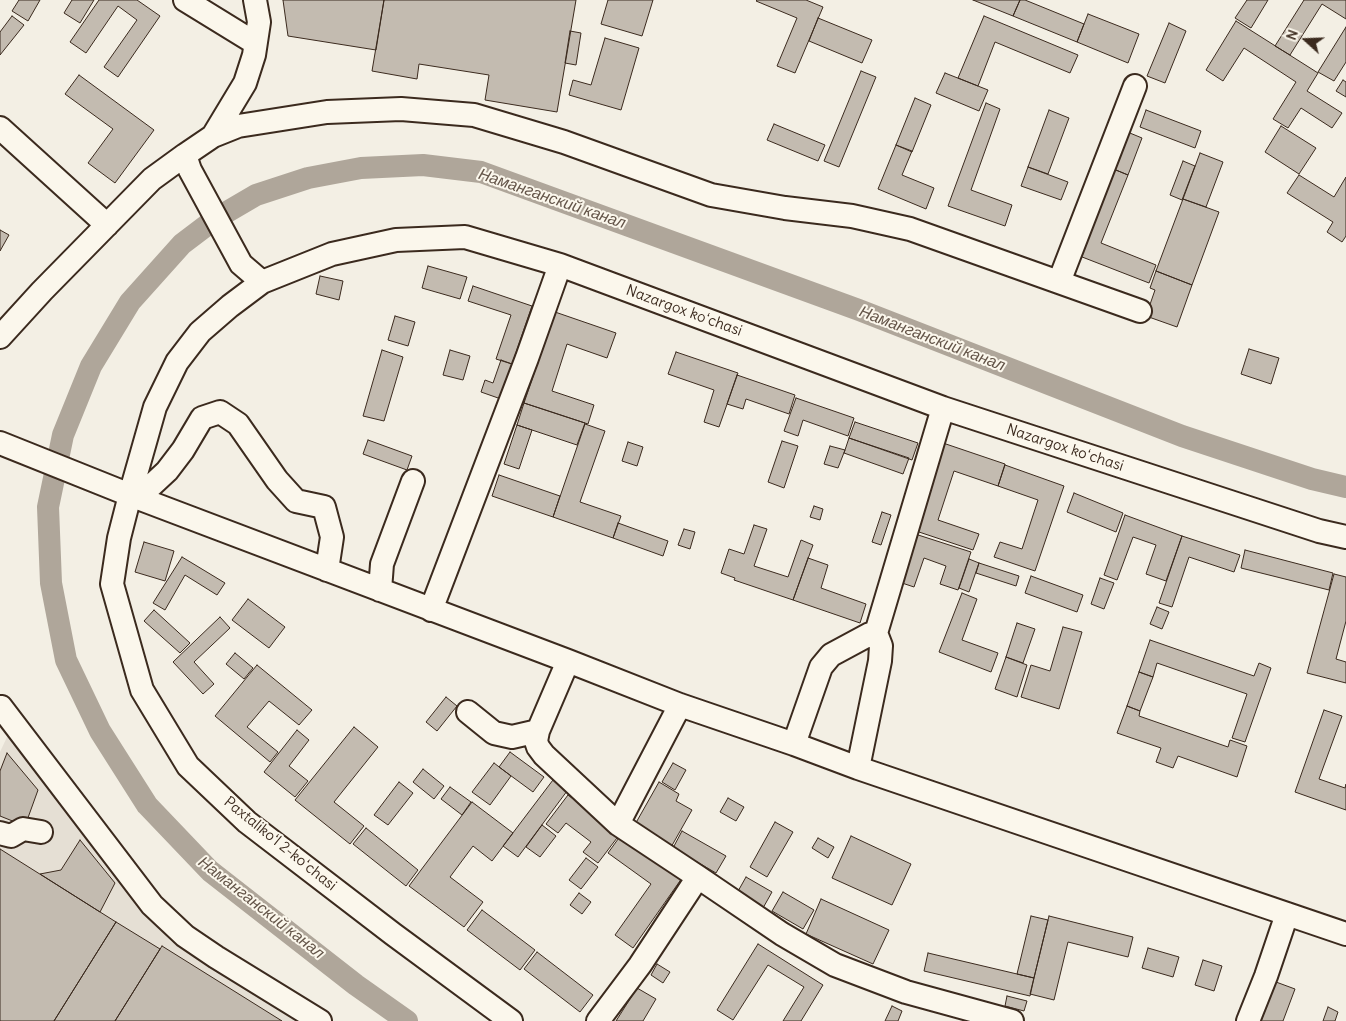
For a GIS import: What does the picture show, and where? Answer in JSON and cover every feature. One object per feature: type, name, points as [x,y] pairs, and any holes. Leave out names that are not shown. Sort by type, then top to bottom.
[{"type":"street","points":[[185,0],[255,43]]},
{"type":"street","points":[[0,337],[42,291],[152,179],[187,162],[213,136],[246,83],[254,55],[259,22],[256,0]]},
{"type":"street","points":[[1059,282],[1135,86]]},
{"type":"street","points":[[213,136],[238,126],[328,112],[401,109],[474,115],[564,142],[712,195],[785,208],[852,216],[910,229],[1140,311]]},
{"type":"street","points":[[0,128],[107,226]]},
{"type":"street","points":[[187,162],[240,264],[262,282]]},
{"type":"street","name":"Nazargox koʻchasi","points":[[134,496],[155,407],[176,362],[200,332],[230,306],[262,282],[332,254],[396,240],[465,237],[560,265],[943,408],[1309,528],[1346,537]]},
{"type":"street","points":[[432,610],[560,265]]},
{"type":"street","points":[[858,768],[882,651],[876,633],[943,408]]},
{"type":"street","points":[[134,496],[172,464],[183,450],[202,418],[220,412],[238,424],[276,480],[296,501],[324,507],[332,537],[327,570]]},
{"type":"street","points":[[0,443],[680,705],[858,768],[1346,934]]},
{"type":"street","points":[[380,590],[382,564],[413,481]]},
{"type":"street","name":"Paxtalikoʻl 2-koʻchasi","points":[[134,496],[119,538],[112,584],[142,690],[188,766],[248,822],[511,1021]]},
{"type":"street","points":[[794,744],[820,667],[830,655],[870,634],[876,633]]},
{"type":"street","points":[[568,662],[538,731],[536,741],[544,755],[618,824],[782,934],[835,965],[906,992],[1012,1021]]},
{"type":"street","points":[[0,703],[152,905],[185,936],[208,952],[320,1021]]},
{"type":"street","points":[[618,824],[680,705]]},
{"type":"street","points":[[468,712],[494,733],[512,737],[538,731]]},
{"type":"street","points":[[0,833],[11,836],[23,829],[41,832]]},
{"type":"street","points":[[598,1021],[640,964],[698,877]]},
{"type":"street","points":[[1248,1021],[1266,976],[1287,914]]},
{"type":"shaded area","points":[[8,735],[170,941],[297,1021],[0,1021],[0,752]]},
{"type":"building","points":[[19,0],[40,0],[28,21],[12,11]]},
{"type":"building","points":[[72,0],[94,0],[80,23],[64,13]]},
{"type":"building","points":[[99,0],[137,0],[160,16],[118,77],[104,67],[137,20],[118,6],[86,53],[70,42]]},
{"type":"building","points":[[283,0],[384,0],[376,50],[288,36]]},
{"type":"building","points":[[384,0],[576,0],[557,112],[485,100],[489,75],[419,64],[417,79],[372,71]]},
{"type":"building","points":[[608,0],[653,0],[642,36],[601,24]]},
{"type":"building","points":[[757,0],[806,0],[823,7],[795,73],[777,66],[797,18]]},
{"type":"building","points":[[973,0],[1020,0],[1013,16]]},
{"type":"building","points":[[1020,0],[1025,0],[1084,24],[1077,42],[1013,16]]},
{"type":"building","points":[[1247,0],[1268,0],[1251,28],[1235,18]]},
{"type":"building","points":[[1304,0],[1346,0],[1346,19],[1322,4],[1290,55],[1275,46]]},
{"type":"building","points":[[1088,14],[1139,34],[1128,63],[1077,42]]},
{"type":"building","points":[[12,16],[24,25],[0,55],[0,32]]},
{"type":"building","points":[[984,16],[1078,55],[1070,73],[995,42],[978,86],[958,78]]},
{"type":"building","points":[[818,18],[872,40],[862,63],[809,41]]},
{"type":"building","points":[[1236,21],[1318,73],[1307,91],[1342,113],[1332,128],[1301,108],[1288,128],[1273,119],[1296,82],[1244,48],[1223,81],[1206,70]]},
{"type":"building","points":[[1169,23],[1186,31],[1165,83],[1147,76]]},
{"type":"building","points":[[1346,27],[1346,62],[1334,81],[1318,72]]},
{"type":"building","points":[[570,31],[581,33],[576,65],[565,63]]},
{"type":"building","points":[[605,38],[639,48],[621,110],[569,95],[573,80],[591,85]]},
{"type":"building","points":[[861,71],[876,77],[839,167],[824,161]]},
{"type":"building","points":[[945,73],[988,90],[979,111],[936,93]]},
{"type":"building","points":[[79,75],[154,130],[115,183],[88,163],[113,129],[65,94]]},
{"type":"building","points":[[1343,80],[1346,82],[1346,97],[1336,91]]},
{"type":"building","points":[[915,98],[931,105],[912,152],[896,145]]},
{"type":"building","points":[[986,103],[1000,109],[971,190],[1012,205],[1005,226],[948,206]]},
{"type":"building","points":[[1049,110],[1069,118],[1048,174],[1028,167]]},
{"type":"building","points":[[1146,110],[1201,131],[1195,148],[1140,127]]},
{"type":"building","points":[[774,124],[825,145],[818,161],[767,140]]},
{"type":"building","points":[[1281,126],[1316,148],[1299,174],[1265,152]]},
{"type":"building","points":[[1125,131],[1142,138],[1128,175],[1111,168]]},
{"type":"building","points":[[896,145],[912,151],[902,175],[934,188],[926,209],[878,189]]},
{"type":"building","points":[[1200,153],[1223,162],[1206,207],[1183,199]]},
{"type":"building","points":[[1183,161],[1195,166],[1182,200],[1170,195]]},
{"type":"building","points":[[1028,167],[1068,182],[1061,200],[1021,186]]},
{"type":"building","points":[[1111,168],[1128,175],[1101,243],[1156,265],[1149,283],[1077,255]]},
{"type":"building","points":[[1299,175],[1334,197],[1346,177],[1346,236],[1342,242],[1327,232],[1333,222],[1287,193]]},
{"type":"building","points":[[1183,199],[1219,212],[1192,285],[1156,271]]},
{"type":"building","points":[[0,230],[9,235],[0,251]]},
{"type":"building","points":[[428,266],[467,277],[460,299],[422,288]]},
{"type":"building","points":[[1156,271],[1192,285],[1177,327],[1146,316],[1155,290],[1150,288]]},
{"type":"building","points":[[320,276],[343,281],[339,300],[316,294]]},
{"type":"building","points":[[473,286],[532,306],[512,364],[496,359],[511,315],[468,301]]},
{"type":"building","points":[[555,312],[616,333],[607,358],[567,344],[552,391],[594,405],[588,424],[524,403]]},
{"type":"building","points":[[395,316],[415,322],[408,346],[388,340]]},
{"type":"building","points":[[1249,349],[1279,358],[1271,384],[1241,374]]},
{"type":"building","points":[[382,350],[403,357],[384,421],[363,416]]},
{"type":"building","points":[[450,350],[470,356],[463,380],[443,375]]},
{"type":"building","points":[[676,352],[738,373],[719,427],[704,422],[714,390],[668,374]]},
{"type":"building","points":[[501,360],[512,364],[501,399],[481,392],[485,380],[493,383]]},
{"type":"building","points":[[737,375],[795,395],[789,414],[746,399],[743,409],[727,404]]},
{"type":"building","points":[[796,398],[854,418],[848,436],[803,420],[798,436],[784,431]]},
{"type":"building","points":[[524,403],[585,423],[577,445],[517,425]]},
{"type":"building","points":[[855,422],[918,443],[912,460],[849,438]]},
{"type":"building","points":[[585,424],[605,431],[580,502],[621,516],[613,538],[553,517]]},
{"type":"building","points":[[517,425],[532,430],[519,469],[504,464]]},
{"type":"building","points":[[849,438],[909,458],[903,474],[844,453]]},
{"type":"building","points":[[368,440],[412,456],[407,470],[363,454]]},
{"type":"building","points":[[782,441],[798,446],[784,488],[768,482]]},
{"type":"building","points":[[628,442],[643,447],[637,466],[622,461]]},
{"type":"building","points":[[940,442],[1005,464],[998,486],[954,471],[938,520],[979,534],[973,550],[910,529]]},
{"type":"building","points":[[830,446],[845,450],[838,468],[824,464]]},
{"type":"building","points":[[1005,465],[1064,486],[1035,571],[994,557],[1000,542],[1022,549],[1038,500],[998,486]]},
{"type":"building","points":[[499,475],[560,496],[553,517],[492,496]]},
{"type":"building","points":[[1074,493],[1123,513],[1116,532],[1067,512]]},
{"type":"building","points":[[814,506],[823,509],[820,520],[810,517]]},
{"type":"building","points":[[882,512],[891,515],[881,545],[872,542]]},
{"type":"building","points":[[1125,515],[1182,536],[1166,581],[1146,574],[1156,545],[1133,537],[1117,580],[1104,575]]},
{"type":"building","points":[[618,523],[668,541],[663,556],[613,538]]},
{"type":"building","points":[[754,525],[767,529],[754,566],[788,577],[801,540],[813,545],[793,600],[734,580],[735,578],[721,573],[729,549],[744,554]]},
{"type":"building","points":[[684,529],[695,532],[690,549],[678,545]]},
{"type":"building","points":[[912,533],[971,552],[958,590],[940,584],[946,566],[924,558],[914,587],[896,581]]},
{"type":"building","points":[[1182,536],[1240,555],[1234,572],[1189,557],[1172,607],[1159,603]]},
{"type":"building","points":[[144,542],[174,551],[165,581],[135,572]]},
{"type":"building","points":[[1245,550],[1333,573],[1329,590],[1241,568]]},
{"type":"building","points":[[182,557],[225,583],[217,595],[185,575],[165,610],[153,603]]},
{"type":"building","points":[[808,558],[828,565],[821,588],[866,604],[860,623],[793,600]]},
{"type":"building","points":[[969,559],[979,563],[969,592],[959,588]]},
{"type":"building","points":[[979,563],[1019,576],[1016,586],[976,573]]},
{"type":"building","points":[[1334,574],[1346,577],[1346,621],[1336,659],[1346,662],[1346,683],[1307,673]]},
{"type":"building","points":[[1031,576],[1083,595],[1077,612],[1025,593]]},
{"type":"building","points":[[1100,578],[1114,583],[1104,609],[1091,604]]},
{"type":"building","points":[[962,593],[977,599],[962,640],[998,653],[991,672],[939,652]]},
{"type":"building","points":[[248,599],[285,627],[269,648],[232,620]]},
{"type":"building","points":[[1157,607],[1169,612],[1162,629],[1150,624]]},
{"type":"building","points":[[154,610],[190,643],[180,653],[144,621]]},
{"type":"building","points":[[220,617],[230,628],[194,662],[214,684],[203,694],[173,662]]},
{"type":"building","points":[[1017,623],[1035,629],[1023,663],[1006,657]]},
{"type":"building","points":[[1063,627],[1082,632],[1059,709],[1021,697],[1031,665],[1050,671]]},
{"type":"building","points":[[1150,640],[1254,676],[1259,663],[1271,668],[1245,742],[1232,738],[1247,694],[1157,663],[1153,677],[1139,672]]},
{"type":"building","points":[[235,653],[253,668],[244,679],[226,664]]},
{"type":"building","points":[[1006,657],[1027,665],[1017,697],[995,689]]},
{"type":"building","points":[[257,665],[312,710],[299,725],[269,701],[247,727],[278,752],[270,762],[215,716]]},
{"type":"building","points":[[1139,672],[1153,677],[1140,711],[1127,706]]},
{"type":"building","points":[[446,697],[457,706],[437,731],[426,722]]},
{"type":"building","points":[[1127,706],[1140,711],[1139,716],[1228,747],[1230,740],[1247,746],[1237,777],[1178,756],[1173,768],[1156,762],[1161,748],[1117,733]]},
{"type":"building","points":[[1324,710],[1342,716],[1319,779],[1345,788],[1346,784],[1346,810],[1295,792]]},
{"type":"building","points":[[354,727],[378,747],[334,802],[364,826],[350,844],[295,800]]},
{"type":"building","points":[[297,730],[309,740],[289,766],[308,781],[295,797],[264,772]]},
{"type":"building","points":[[510,752],[544,777],[533,792],[499,767]]},
{"type":"building","points":[[7,753],[38,790],[25,826],[0,816],[0,771]]},
{"type":"building","points":[[494,763],[511,776],[490,805],[472,792]]},
{"type":"building","points":[[673,763],[686,770],[675,790],[662,782]]},
{"type":"building","points":[[423,769],[444,786],[434,799],[413,782]]},
{"type":"building","points":[[556,776],[570,787],[518,857],[503,846]]},
{"type":"building","points":[[399,782],[413,793],[388,825],[374,815]]},
{"type":"building","points":[[659,782],[679,794],[676,801],[692,810],[670,849],[633,828]]},
{"type":"building","points":[[450,787],[471,802],[462,815],[441,799]]},
{"type":"building","points":[[568,795],[620,834],[598,863],[583,852],[591,842],[566,823],[558,833],[546,824]]},
{"type":"building","points":[[728,798],[744,807],[736,821],[720,812]]},
{"type":"building","points":[[472,802],[513,833],[492,861],[473,846],[450,877],[483,902],[464,927],[409,886]]},
{"type":"building","points":[[775,822],[793,832],[767,877],[750,867]]},
{"type":"building","points":[[542,825],[556,836],[540,857],[526,847]]},
{"type":"building","points":[[366,828],[418,870],[406,886],[353,844]]},
{"type":"building","points":[[682,831],[726,856],[716,873],[673,848]]},
{"type":"building","points":[[621,835],[682,878],[633,948],[615,935],[651,884],[608,853]]},
{"type":"building","points":[[851,836],[911,864],[892,905],[832,878]]},
{"type":"building","points":[[818,838],[834,847],[828,858],[812,848]]},
{"type":"building","points":[[80,840],[115,883],[100,912],[40,874],[61,870]]},
{"type":"building","points":[[0,849],[116,922],[54,1021],[0,1021]]},
{"type":"building","points":[[586,858],[598,867],[581,889],[569,880]]},
{"type":"building","points":[[746,877],[772,892],[763,908],[737,893]]},
{"type":"building","points":[[783,892],[814,910],[803,929],[772,911]]},
{"type":"building","points":[[579,893],[591,902],[582,914],[570,905]]},
{"type":"building","points":[[821,899],[889,930],[873,964],[806,934]]},
{"type":"building","points":[[482,910],[535,950],[520,970],[467,930]]},
{"type":"building","points":[[1031,916],[1048,920],[1034,978],[1017,974]]},
{"type":"building","points":[[1049,916],[1133,937],[1128,957],[1068,942],[1054,1000],[1030,994]]},
{"type":"building","points":[[116,922],[160,949],[115,1021],[54,1021]]},
{"type":"building","points":[[758,944],[823,985],[801,1021],[783,1021],[804,987],[768,965],[733,1020],[717,1010]]},
{"type":"building","points":[[162,946],[282,1021],[115,1021]]},
{"type":"building","points":[[1148,948],[1179,957],[1173,977],[1142,968]]},
{"type":"building","points":[[537,952],[593,995],[580,1012],[524,969]]},
{"type":"building","points":[[928,953],[1034,978],[1030,996],[924,971]]},
{"type":"building","points":[[1203,960],[1222,966],[1214,991],[1195,985]]},
{"type":"building","points":[[657,964],[670,972],[663,983],[651,975]]},
{"type":"building","points":[[1276,982],[1295,989],[1283,1021],[1261,1021]]},
{"type":"building","points":[[637,988],[656,999],[643,1021],[616,1021]]},
{"type":"building","points":[[1007,996],[1027,1001],[1024,1011],[1005,1006]]},
{"type":"building","points":[[892,1006],[902,1011],[898,1021],[885,1021]]},
{"type":"building","points":[[1328,1007],[1338,1012],[1335,1021],[1323,1021]]},
{"type":"waterway","name":"Наманганский канал","points":[[407,1021],[356,985],[210,871],[147,805],[100,731],[66,660],[51,583],[48,507],[63,435],[91,366],[130,302],[182,244],[215,219],[256,195],[308,178],[361,168],[423,165],[481,172],[859,310],[1182,436],[1312,479],[1346,487]]}]
